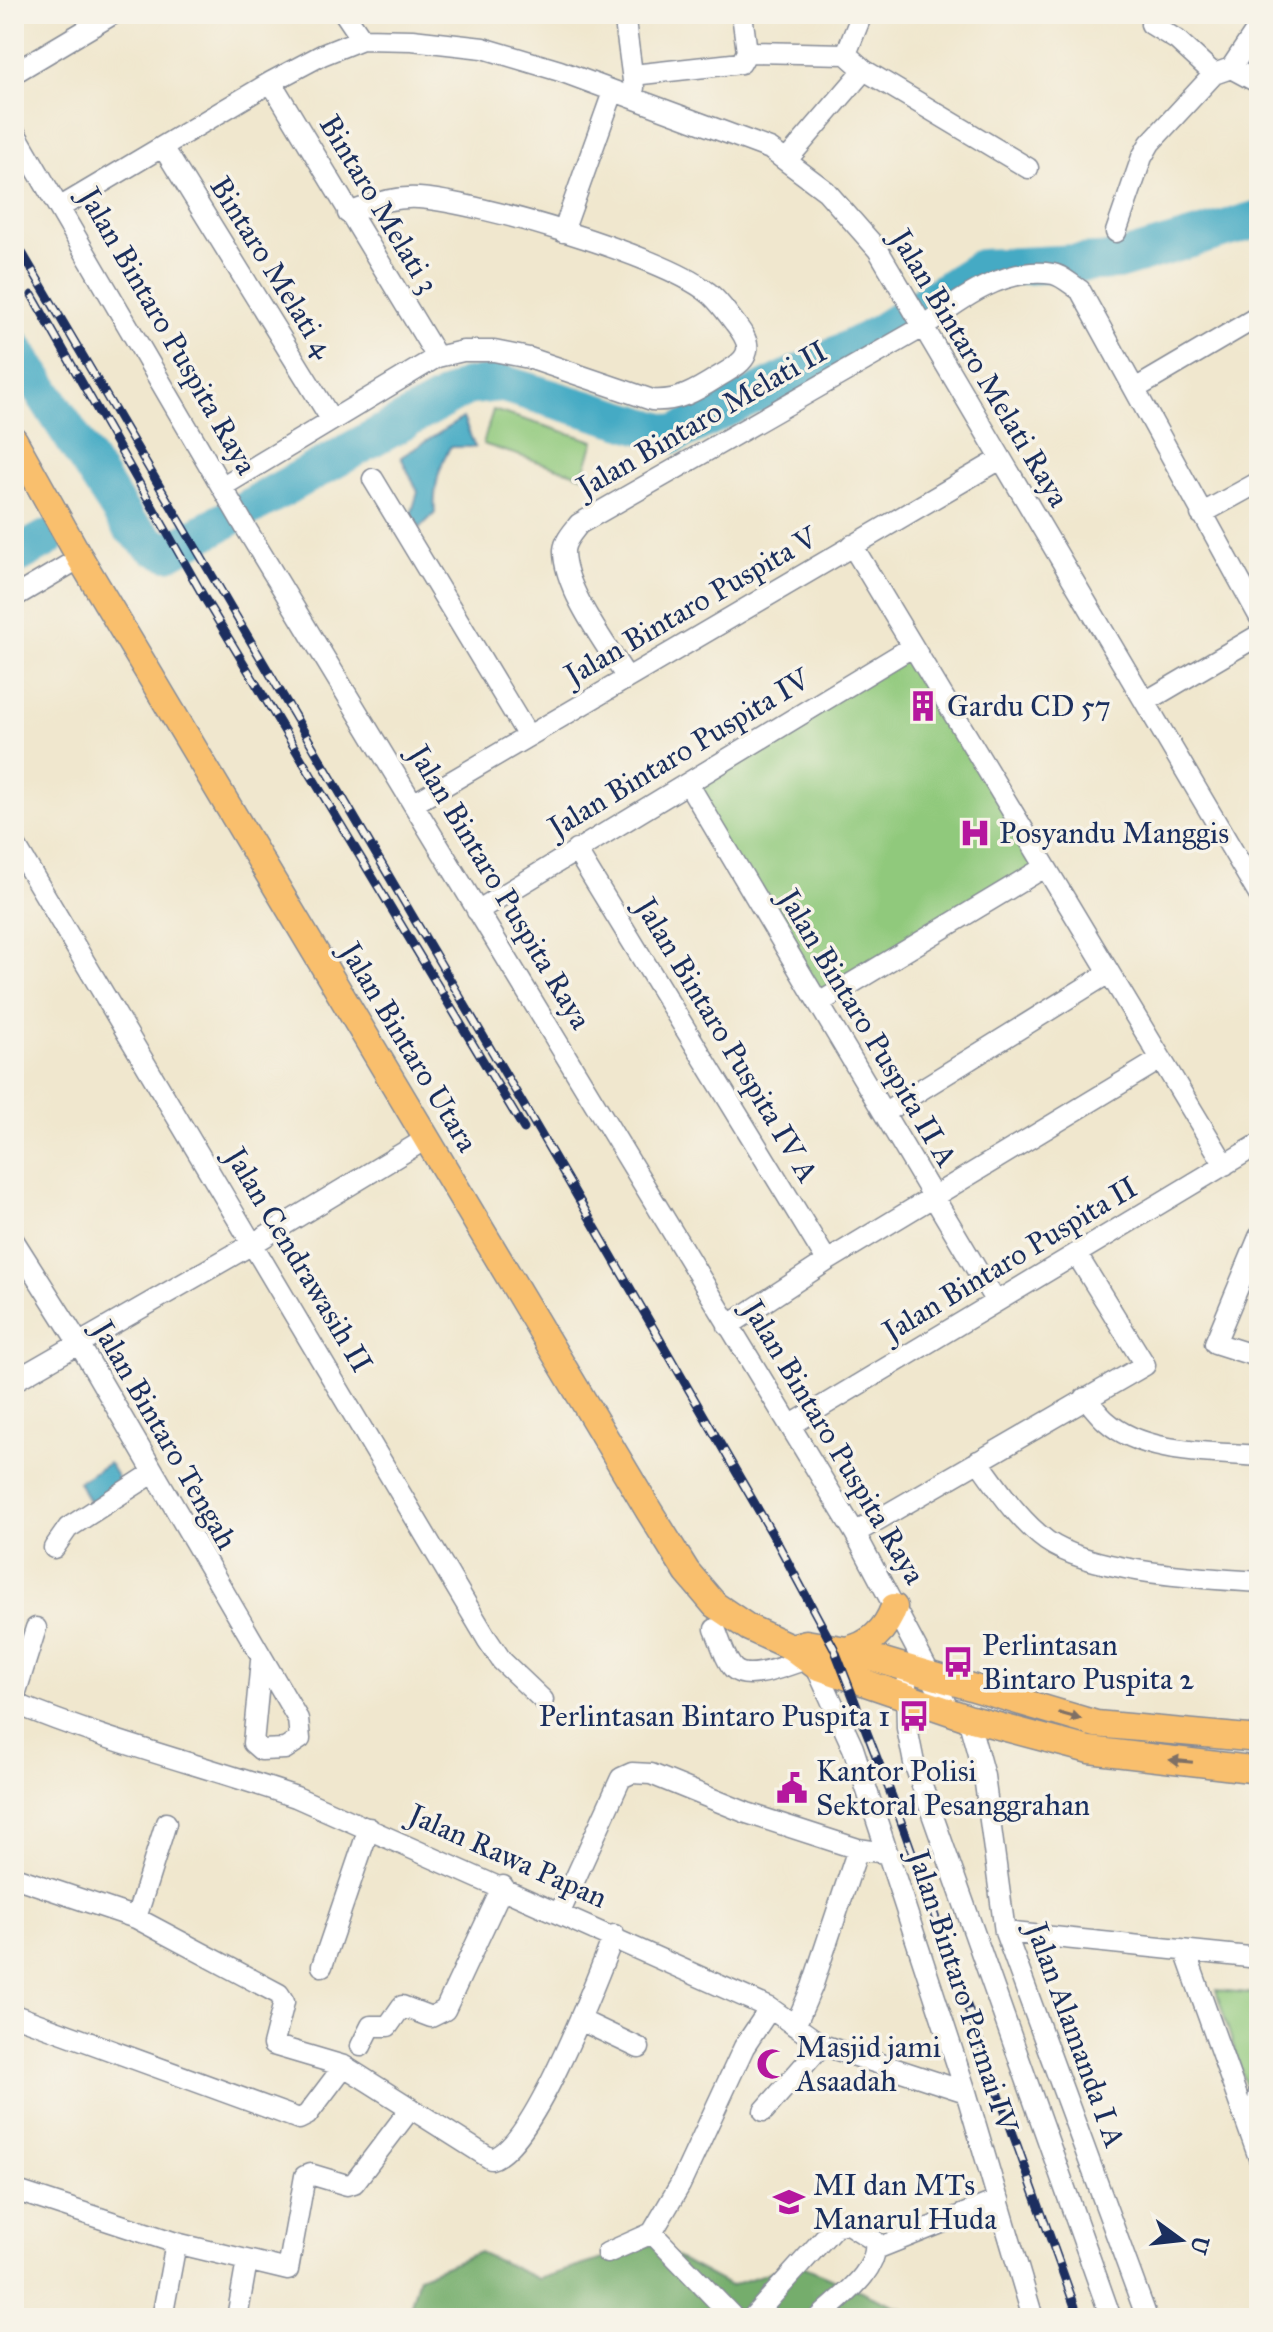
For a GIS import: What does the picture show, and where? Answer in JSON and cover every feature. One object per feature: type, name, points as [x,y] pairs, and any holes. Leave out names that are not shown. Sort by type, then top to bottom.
[{"type":"main road","name":"Jalan Bintaro Utara","points":[[14,440],[80,558],[687,1572],[715,1605],[749,1628],[805,1654]]},
{"type":"main road","points":[[850,1652],[874,1638],[896,1610]]},
{"type":"main road","points":[[805,1654],[850,1652],[1096,1724],[1259,1739]]},
{"type":"main road","points":[[805,1654],[959,1715],[1100,1752],[1259,1770]]},
{"type":"street","points":[[14,73],[113,14]]},
{"type":"street","points":[[345,14],[362,39]]},
{"type":"street","points":[[624,14],[634,100]]},
{"type":"street","points":[[633,75],[733,65],[745,59],[747,52],[742,14]]},
{"type":"street","points":[[846,54],[862,14]]},
{"type":"street","points":[[1151,24],[1223,71],[1259,83]]},
{"type":"street","points":[[1116,232],[1142,157],[1150,143],[1223,71],[1259,26]]},
{"type":"street","name":"Jalan Bintaro Melati Raya","points":[[59,208],[271,82],[362,39],[412,40],[483,48],[560,71],[770,149],[826,191],[878,250],[999,460],[1259,895]]},
{"type":"street","points":[[747,52],[846,54],[864,70],[1028,168]]},
{"type":"street","points":[[786,161],[864,70]]},
{"type":"street","name":"Bintaro Melati 3","points":[[271,82],[437,357]]},
{"type":"street","points":[[563,232],[613,92]]},
{"type":"street","name":"Jalan Bintaro Puspita Raya","points":[[14,131],[247,530],[855,1533],[896,1610],[918,1673],[959,1715]]},
{"type":"street","name":"Bintaro Melati 4","points":[[163,147],[331,419]]},
{"type":"street","points":[[227,493],[331,419],[437,357],[494,351],[529,358],[652,400],[670,402],[697,391],[740,363],[747,353],[747,341],[737,325],[706,291],[652,263],[563,232],[418,198],[392,198],[348,213]]},
{"type":"street","name":"Jalan Bintaro Melati II","points":[[627,678],[585,609],[570,575],[564,547],[579,524],[971,291],[1017,277],[1054,274],[1080,290],[1259,616]]},
{"type":"street","points":[[1135,389],[1259,316]]},
{"type":"street","name":"Jalan Bintaro Puspita V","points":[[413,804],[999,460]]},
{"type":"street","points":[[373,479],[528,736]]},
{"type":"street","points":[[1201,514],[1259,482]]},
{"type":"street","points":[[852,545],[1107,974],[1225,1165]]},
{"type":"street","points":[[14,597],[80,558]]},
{"type":"street","points":[[1145,702],[1259,635]]},
{"type":"street","name":"Jalan Bintaro Puspita IV","points":[[477,911],[912,647]]},
{"type":"street","name":"Jalan Bintaro Puspita II A","points":[[689,785],[996,1302]]},
{"type":"street","name":"Jalan Cendrawasih II","points":[[14,843],[487,1639],[502,1661],[543,1700]]},
{"type":"street","name":"Jalan Bintaro Puspita IV A","points":[[576,850],[827,1261]]},
{"type":"street","points":[[819,1003],[1045,867]]},
{"type":"street","points":[[885,1112],[1107,974]]},
{"type":"street","points":[[728,1326],[827,1261],[1161,1059]]},
{"type":"street","points":[[14,1381],[254,1243],[426,1139]]},
{"type":"street","name":"Jalan Bintaro Puspita II","points":[[791,1425],[1259,1144]]},
{"type":"street","points":[[1259,1237],[1215,1343],[1259,1357]]},
{"type":"street","name":"Jalan Bintaro Tengah","points":[[14,1241],[78,1342],[261,1661]]},
{"type":"street","points":[[855,1533],[1145,1365],[1077,1255]]},
{"type":"street","points":[[1085,1398],[1108,1423],[1150,1442],[1170,1448],[1259,1456]]},
{"type":"street","points":[[978,1461],[1018,1515],[1048,1542],[1113,1564],[1186,1577],[1259,1582]]},
{"type":"street","points":[[54,1548],[68,1528],[153,1473]]},
{"type":"street","name":"Jalan Rawa Papan","points":[[36,1628],[14,1700],[77,1729],[214,1769],[296,1797],[614,1935],[770,2008],[822,2045],[966,2092]]},
{"type":"street","points":[[715,1629],[731,1667],[739,1672],[749,1674],[805,1654]]},
{"type":"street","name":"Jalan Bintaro Permai IV","points":[[805,1654],[844,1725],[966,2092],[1033,2318]]},
{"type":"street","points":[[918,1673],[905,1696],[914,1763],[1111,2318]]},
{"type":"street","name":"Jalan Alamanda I A","points":[[959,1715],[984,1776],[1005,1932],[1147,2318]]},
{"type":"street","points":[[560,1912],[621,1778],[632,1773],[651,1774],[747,1813],[858,1849],[886,1853]]},
{"type":"street","points":[[136,1918],[166,1823]]},
{"type":"street","points":[[322,1966],[369,1828]]},
{"type":"street","points":[[795,2026],[812,1987],[858,1849]]},
{"type":"street","points":[[14,1877],[136,1918],[279,1994],[283,2007],[272,2038],[273,2045],[344,2066],[488,2158],[497,2157],[530,2122],[580,2020],[614,1935]]},
{"type":"street","points":[[361,2046],[371,2026],[388,2026],[402,2006],[431,2017],[445,2010],[503,1886]]},
{"type":"street","points":[[1005,1932],[1259,1958]]},
{"type":"street","points":[[1185,1951],[1256,2149]]},
{"type":"street","points":[[607,2253],[652,2233],[680,2185],[744,2047],[770,2008]]},
{"type":"street","points":[[14,2015],[299,2119],[307,2115],[344,2066]]},
{"type":"street","points":[[580,2020],[639,2048]]},
{"type":"street","points":[[764,2111],[822,2045]]},
{"type":"street","points":[[1256,2149],[1259,2093]]},
{"type":"street","points":[[14,2190],[176,2243],[288,2270],[305,2176],[310,2174],[354,2183],[411,2108]]},
{"type":"street","points":[[876,2249],[999,2200]]},
{"type":"street","points":[[752,2318],[836,2225],[848,2224],[868,2233],[876,2249],[871,2266],[819,2318]]},
{"type":"street","points":[[652,2233],[734,2318]]},
{"type":"street","points":[[162,2318],[176,2243]]},
{"type":"street","points":[[237,2318],[247,2261]]},
{"type":"green space","points":[[493,410],[594,441],[583,476],[483,444]]},
{"type":"green space","points":[[912,647],[1045,867],[819,1003],[689,785]]},
{"type":"green space","points":[[1216,1990],[1259,1994],[1259,2129]]},
{"type":"green space","points":[[652,2244],[730,2286],[796,2263],[919,2316],[407,2318],[419,2276],[479,2252],[538,2279]]},
{"type":"water","points":[[463,418],[475,447],[450,447],[438,479],[435,513],[420,528],[411,515],[418,492],[401,457]]},
{"type":"water","points":[[109,1463],[122,1485],[91,1504],[78,1482]]},
{"type":"waterway","points":[[14,347],[129,525],[153,546],[168,552],[466,387],[500,383],[673,435],[873,337],[981,268],[1117,261],[1259,219]]},
{"type":"waterway","points":[[14,557],[46,539]]},
{"type":"railway","points":[[14,239],[566,1177],[778,1544],[834,1648],[894,1802],[1079,2318]]},
{"type":"railway","points":[[32,295],[205,599],[524,1129]]},
{"type":"place","name":"Gardu CD 57","points":[[923,706]]},
{"type":"place","name":"Posyandu Manggis","points":[[975,833]]},
{"type":"place","name":"Perlintasan Bintaro Puspita 2","points":[[958,1662]]},
{"type":"place","name":"Perlintasan Bintaro Puspita 1","points":[[914,1716]]},
{"type":"place","name":"Kantor Polisi Sektoral Pesanggrahan","points":[[792,1788]]},
{"type":"place","name":"Masjid jami Asaadah","points":[[772,2064]]},
{"type":"place","name":"MI dan MTs Manarul Huda","points":[[789,2202]]}]
